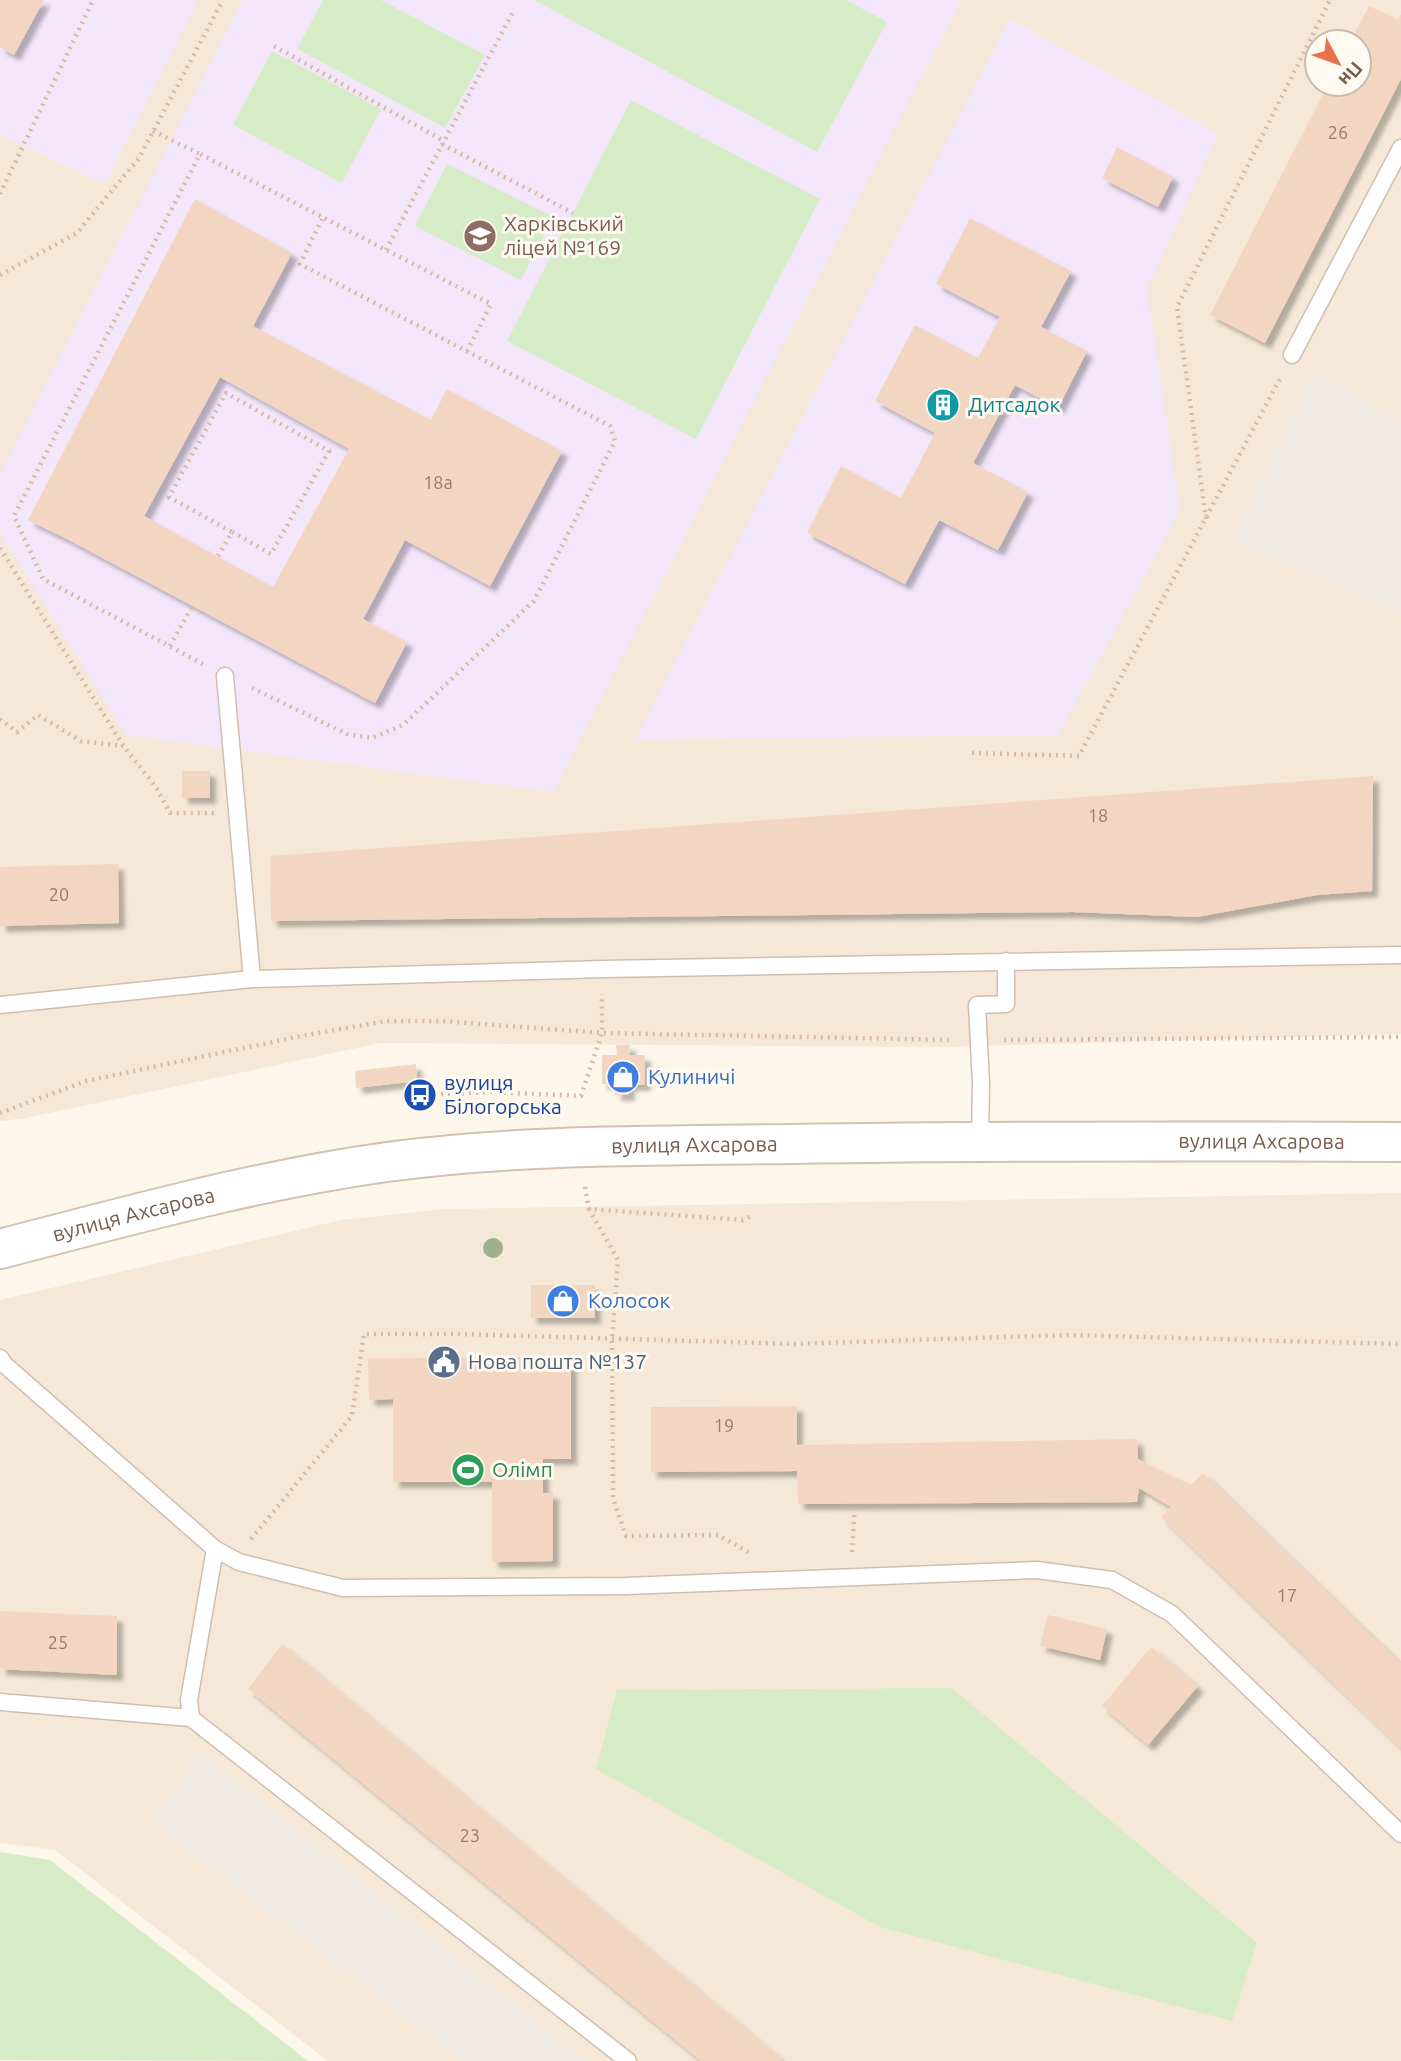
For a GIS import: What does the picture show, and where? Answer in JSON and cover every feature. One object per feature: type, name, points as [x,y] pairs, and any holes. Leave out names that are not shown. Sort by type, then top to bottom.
[{"type":"main road","name":"вулиця Ахсарова","points":[[0,1249],[156,1208],[295,1177],[441,1156],[514,1149],[980,1141],[1401,1142]]},
{"type":"lane","points":[[1292,355],[1401,148]]},
{"type":"lane","points":[[225,676],[252,979]]},
{"type":"lane","points":[[0,1005],[252,979],[617,968],[1401,956]]},
{"type":"lane","points":[[980,1141],[978,1005],[1006,1004],[1006,961]]},
{"type":"lane","points":[[0,1358],[5,1366],[215,1549],[239,1562],[343,1588],[626,1586],[1037,1570],[1112,1580],[1172,1614],[1401,1834]]},
{"type":"lane","points":[[191,1718],[189,1700],[215,1549]]},
{"type":"lane","points":[[0,1702],[191,1718],[628,2061]]},
{"type":"path","points":[[0,194],[93,0]]},
{"type":"path","points":[[0,275],[77,233],[139,158],[223,0]]},
{"type":"path","points":[[1206,520],[1177,307],[1330,0]]},
{"type":"path","points":[[386,250],[514,10]]},
{"type":"path","points":[[274,46],[573,213]]},
{"type":"path","points":[[153,131],[491,304],[467,351]]},
{"type":"path","points":[[200,154],[14,516],[43,579],[225,676],[347,734],[372,738],[403,725],[534,601],[615,441],[610,426],[300,264],[323,217]]},
{"type":"path","points":[[972,753],[1079,756],[1292,355]]},
{"type":"path","points":[[226,393],[329,451],[271,554],[232,532],[169,497],[226,393]]},
{"type":"path","points":[[218,556],[232,532]]},
{"type":"path","points":[[0,548],[124,747],[156,787],[170,813],[238,813]]},
{"type":"path","points":[[170,646],[192,606]]},
{"type":"path","points":[[0,719],[17,732],[38,715],[81,741],[124,747]]},
{"type":"path","points":[[420,1095],[491,1092],[581,1096],[602,1033],[602,993]]},
{"type":"path","points":[[0,1113],[86,1081],[386,1021],[441,1021],[602,1033],[979,1040],[1401,1037]]},
{"type":"path","points":[[585,1187],[589,1209],[618,1260],[612,1339],[613,1498],[626,1536],[718,1535],[754,1555]]},
{"type":"path","points":[[589,1209],[743,1220],[753,1215]]},
{"type":"path","points":[[239,1562],[244,1548],[352,1416],[364,1334],[458,1334],[794,1344],[1067,1335],[1401,1345]]},
{"type":"path","points":[[852,1557],[855,1504]]},
{"type":"shaded area","points":[[0,0],[1401,0],[1401,1034],[943,1047],[381,1043],[21,1119],[0,1121]]},
{"type":"shaded area","points":[[0,0],[199,0],[104,184],[0,134]]},
{"type":"shaded area","name":"Харківський ліцей №169","points":[[243,0],[961,0],[553,792],[126,735],[0,532],[0,473]]},
{"type":"shaded area","points":[[1010,19],[1218,134],[1147,289],[1180,511],[1058,735],[635,739]]},
{"type":"shaded area","points":[[1316,371],[1401,424],[1401,611],[1233,540]]},
{"type":"shaded area","points":[[1401,1193],[1401,2061],[328,2061],[55,1850],[0,1843],[0,1300],[341,1220],[445,1209]]},
{"type":"shaded area","points":[[200,1753],[584,2061],[463,2061],[151,1821]]},
{"type":"green space","points":[[323,0],[381,0],[485,55],[445,128],[297,49]]},
{"type":"green space","points":[[534,0],[846,0],[887,22],[817,152]]},
{"type":"green space","points":[[272,51],[381,109],[342,183],[233,125]]},
{"type":"green space","points":[[631,100],[820,199],[696,439],[507,341]]},
{"type":"green space","points":[[447,164],[553,217],[521,280],[415,226]]},
{"type":"green space","points":[[952,1688],[1257,1943],[1232,2021],[880,1927],[596,1769],[617,1690]]},
{"type":"green space","points":[[0,1852],[50,1860],[308,2061],[0,2060]]},
{"type":"building","points":[[0,0],[44,0],[14,55],[0,47]]},
{"type":"building","points":[[1369,6],[1398,20],[1401,14],[1401,79],[1265,343],[1210,315],[1321,98],[1373,98],[1373,28],[1357,28]]},
{"type":"building","points":[[1117,147],[1173,177],[1158,207],[1102,178]]},
{"type":"building","points":[[195,199],[292,253],[253,326],[431,420],[447,389],[562,451],[490,586],[405,540],[363,619],[407,642],[375,703],[28,520]],"holes":[[[220,377],[349,449],[273,587],[144,516]]]},
{"type":"building","name":"Дитсадок","points":[[970,218],[1071,271],[1041,327],[1087,351],[1058,408],[1015,385],[973,463],[1028,492],[998,550],[939,520],[905,584],[807,533],[841,466],[901,498],[935,433],[875,401],[915,325],[978,358],[1000,317],[936,284]]},
{"type":"building","points":[[182,771],[210,771],[210,798],[182,798]]},
{"type":"building","points":[[1373,776],[1372,891],[1317,895],[1197,917],[1073,912],[271,921],[270,856]]},
{"type":"building","points":[[118,864],[119,923],[0,926],[0,867]]},
{"type":"building","name":"Кулиничі","points":[[616,1045],[630,1045],[629,1055],[645,1055],[645,1085],[629,1085],[629,1095],[615,1095],[615,1084],[602,1084],[602,1055],[617,1055]]},
{"type":"building","points":[[416,1064],[417,1081],[356,1088],[355,1071]]},
{"type":"building","name":"Колосок","points":[[531,1285],[595,1285],[595,1318],[531,1318]]},
{"type":"building","name":"Олімп","points":[[571,1357],[571,1459],[543,1459],[543,1493],[553,1493],[553,1561],[492,1562],[492,1482],[393,1482],[393,1399],[369,1400],[368,1358]]},
{"type":"building","points":[[797,1406],[797,1445],[1137,1439],[1138,1459],[1191,1485],[1203,1473],[1401,1664],[1401,1748],[1161,1517],[1171,1507],[1139,1488],[1137,1502],[798,1504],[797,1471],[651,1472],[651,1407]]},
{"type":"building","points":[[0,1611],[117,1616],[117,1675],[0,1669]]},
{"type":"building","points":[[1048,1615],[1107,1629],[1100,1660],[1040,1646]]},
{"type":"building","points":[[282,1644],[784,2061],[701,2061],[248,1689]]},
{"type":"building","points":[[1151,1647],[1198,1686],[1148,1745],[1102,1706]]},
{"type":"place","name":"Харківський ліцей №169","points":[[480,236]]},
{"type":"place","name":"Дитсадок","points":[[943,405]]},
{"type":"place","name":"Кулиничі","points":[[623,1077]]},
{"type":"place","name":"вулиця Білогорська","points":[[420,1095]]},
{"type":"place","name":"Колосок","points":[[563,1301]]},
{"type":"place","name":"Нова пошта №137","points":[[444,1362]]},
{"type":"place","name":"Олімп","points":[[468,1470]]}]
